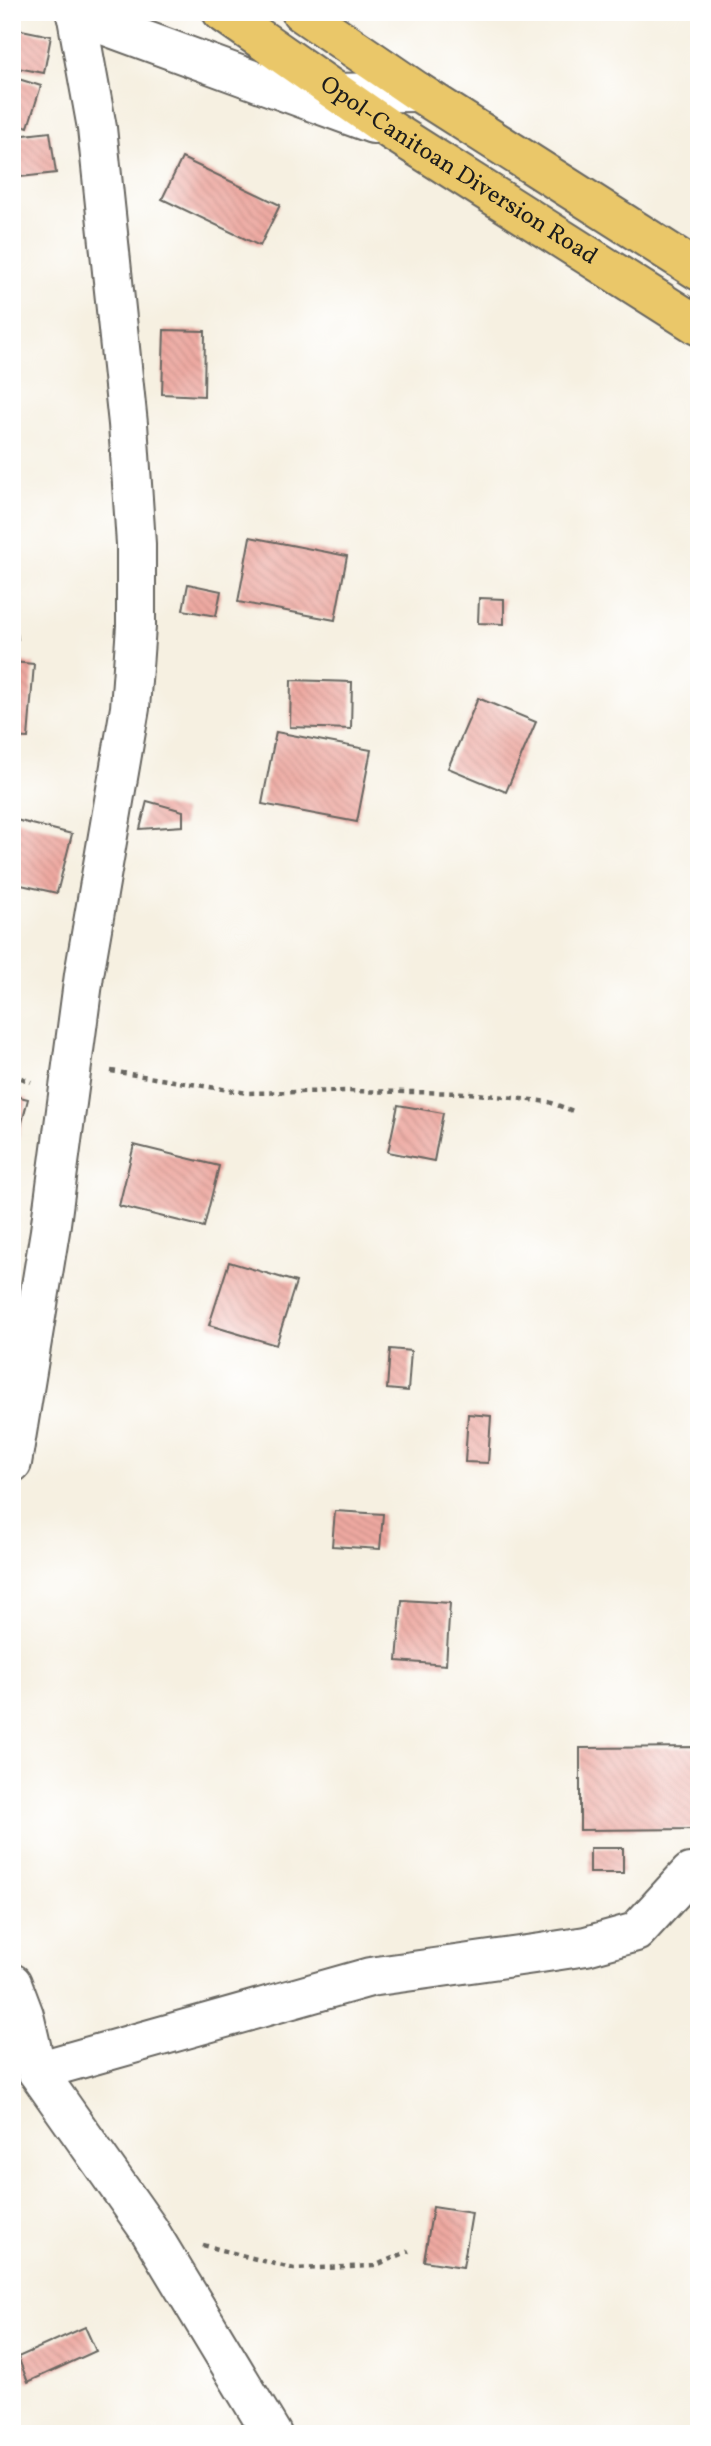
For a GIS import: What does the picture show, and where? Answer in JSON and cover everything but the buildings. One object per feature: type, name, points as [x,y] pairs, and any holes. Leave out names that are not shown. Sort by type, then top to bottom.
[{"type":"main road","name":"Opol-Canitoan Diversion Road","points":[[222,12],[392,131],[699,326]]},
{"type":"main road","name":"Opol-Canitoan Diversion Road","points":[[301,12],[418,92],[699,271]]},
{"type":"street","points":[[76,14],[392,131]]},
{"type":"street","points":[[12,1463],[50,1231],[84,975],[130,708],[136,626],[136,544],[128,424],[97,128],[76,14]]},
{"type":"street","points":[[286,93],[418,92]]},
{"type":"street","points":[[37,2071],[370,1977],[541,1953],[636,1932],[690,1873]]},
{"type":"street","points":[[12,1983],[24,2015],[37,2071],[149,2230],[272,2434]]},
{"type":"path","points":[[72,1065],[247,1093],[469,1093],[548,1102],[573,1111]]},
{"type":"path","points":[[149,2230],[294,2269],[374,2266],[409,2251]]}]
